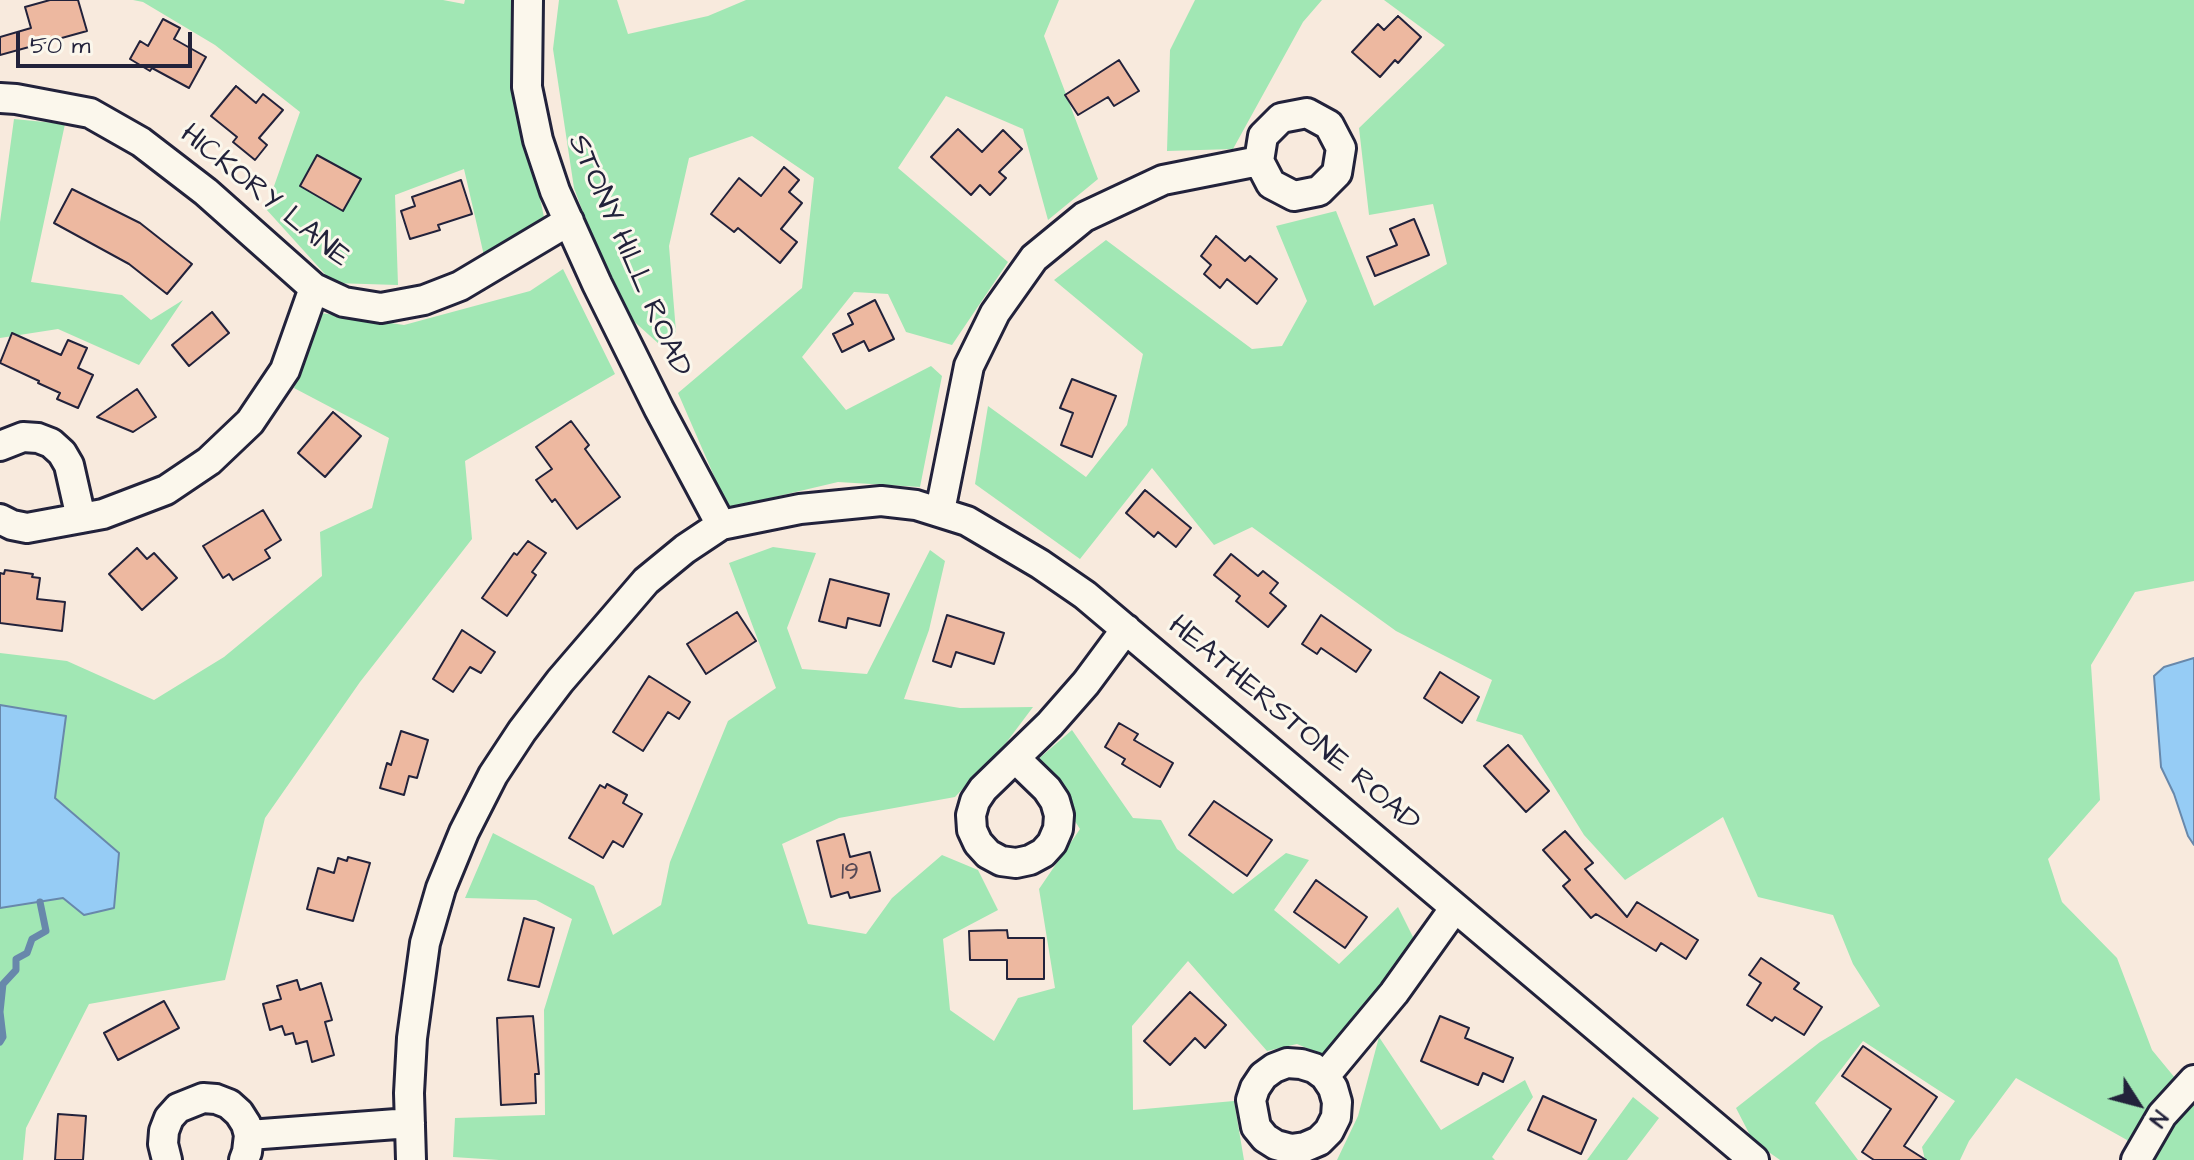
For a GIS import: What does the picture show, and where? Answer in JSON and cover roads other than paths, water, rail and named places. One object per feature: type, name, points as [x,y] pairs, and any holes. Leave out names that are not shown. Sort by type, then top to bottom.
[{"type":"street","name":"STONY HILL ROAD","points":[[528,0],[527,87],[538,140],[555,191],[652,395],[721,525]]},
{"type":"street","name":"HICKORY LANE","points":[[0,98],[90,113],[141,142],[206,192],[314,288],[344,302],[381,308],[424,300],[460,286],[569,221]]},
{"type":"street","points":[[940,511],[969,366],[995,313],[1034,258],[1084,217],[1163,180],[1259,161]]},
{"type":"street","points":[[0,519],[27,528],[103,514],[166,490],[209,461],[250,422],[285,370],[314,288]]},
{"type":"street","points":[[0,446],[8,440],[23,437],[51,443],[69,465],[81,518]]},
{"type":"street","name":"HEATHERSTONE ROAD","points":[[721,525],[800,509],[869,502],[916,505],[967,521],[1040,564],[1126,629],[1754,1160]]},
{"type":"street","points":[[411,1160],[412,1038],[425,943],[451,861],[478,804],[522,731],[606,626],[646,581],[721,525]]},
{"type":"street","points":[[1015,758],[1086,683],[1126,629]]},
{"type":"street","points":[[1325,1076],[1394,993],[1454,909]]},
{"type":"street","points":[[2136,1160],[2162,1115],[2194,1080]]},
{"type":"street","points":[[167,1160],[163,1144],[169,1118],[190,1101],[203,1098],[229,1104],[246,1124],[246,1148],[410,1123]]},
{"type":"water","points":[[2194,658],[2194,845],[2161,767],[2154,676],[2164,667]]},
{"type":"water","points":[[0,705],[66,716],[55,798],[119,853],[114,908],[84,915],[63,898],[0,908]]},
{"type":"waterway","points":[[0,1042],[3,1037],[0,1012],[3,984],[16,970],[16,959],[27,953],[32,939],[46,931],[40,902]]}]
